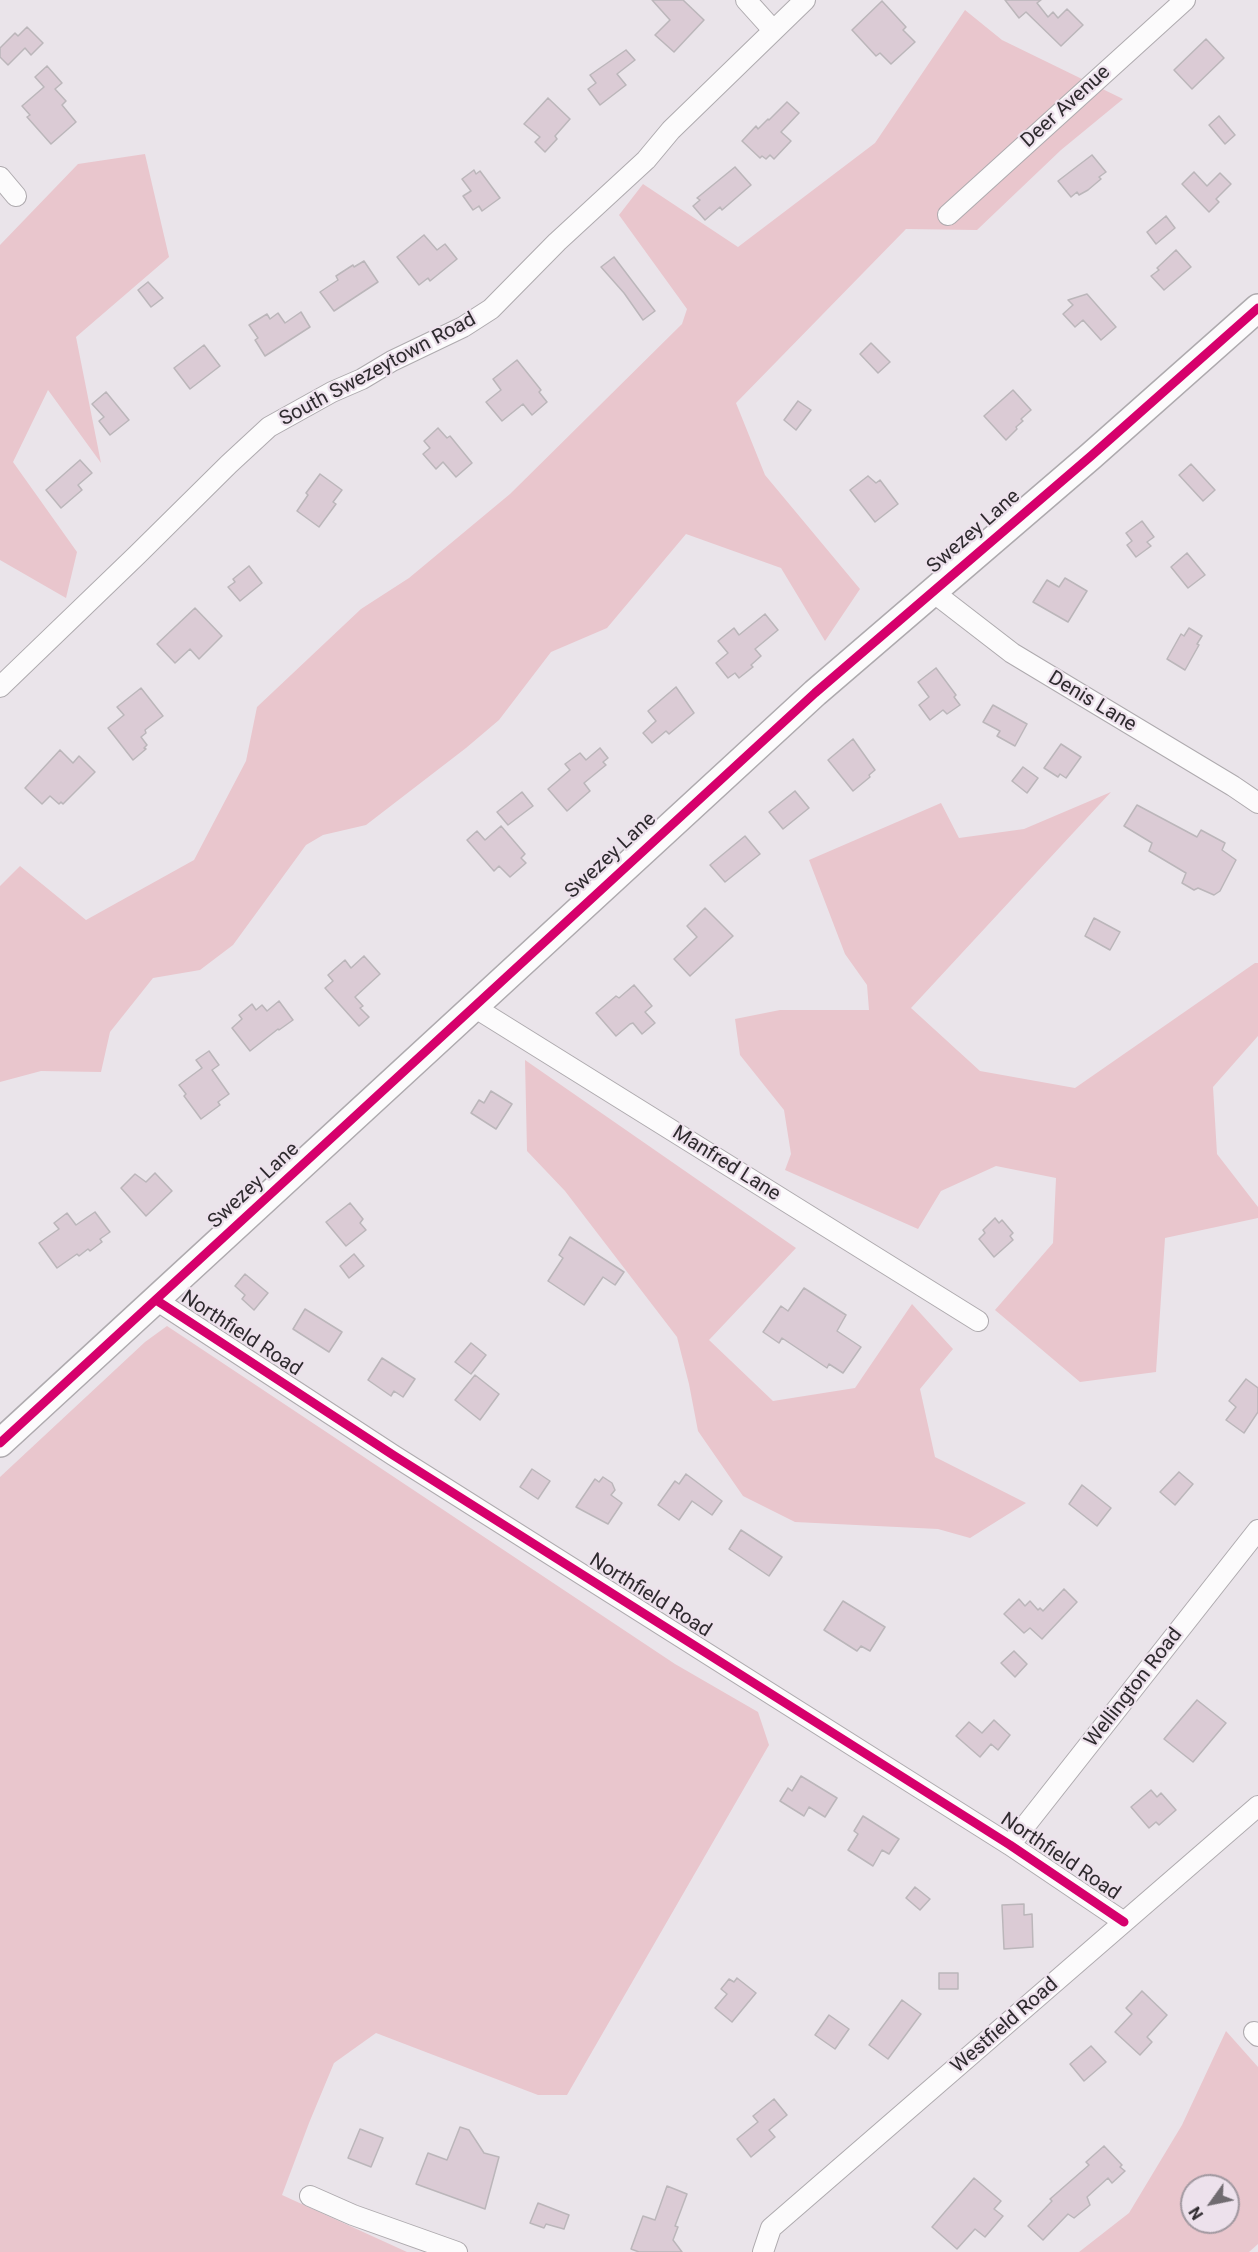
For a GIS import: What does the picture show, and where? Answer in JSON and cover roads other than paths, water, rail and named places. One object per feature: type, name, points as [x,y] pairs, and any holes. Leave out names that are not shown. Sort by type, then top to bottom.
[{"type":"street","points":[[746,0],[773,30]]},
{"type":"street","name":"South Swezeytown Road","points":[[0,687],[269,427],[392,361],[463,327],[491,309],[557,242],[646,160],[671,130],[805,0]]},
{"type":"street","name":"Deer Avenue","points":[[948,215],[1185,0]]},
{"type":"street","points":[[0,177],[16,196]]},
{"type":"street","name":"Swezey Lane","points":[[0,1443],[815,693],[1100,448],[1258,308]]},
{"type":"street","name":"Denis Lane","points":[[933,592],[1012,653],[1258,802]]},
{"type":"street","name":"Manfred Lane","points":[[474,1007],[978,1321]]},
{"type":"street","name":"Northfield Road","points":[[156,1300],[393,1455],[1010,1845],[1124,1922]]},
{"type":"street","name":"Wellington Road","points":[[1010,1845],[1258,1530]]},
{"type":"street","name":"Westfield Road","points":[[763,2252],[771,2228],[1258,1806]]},
{"type":"street","points":[[310,2196],[353,2215],[457,2252]]}]
